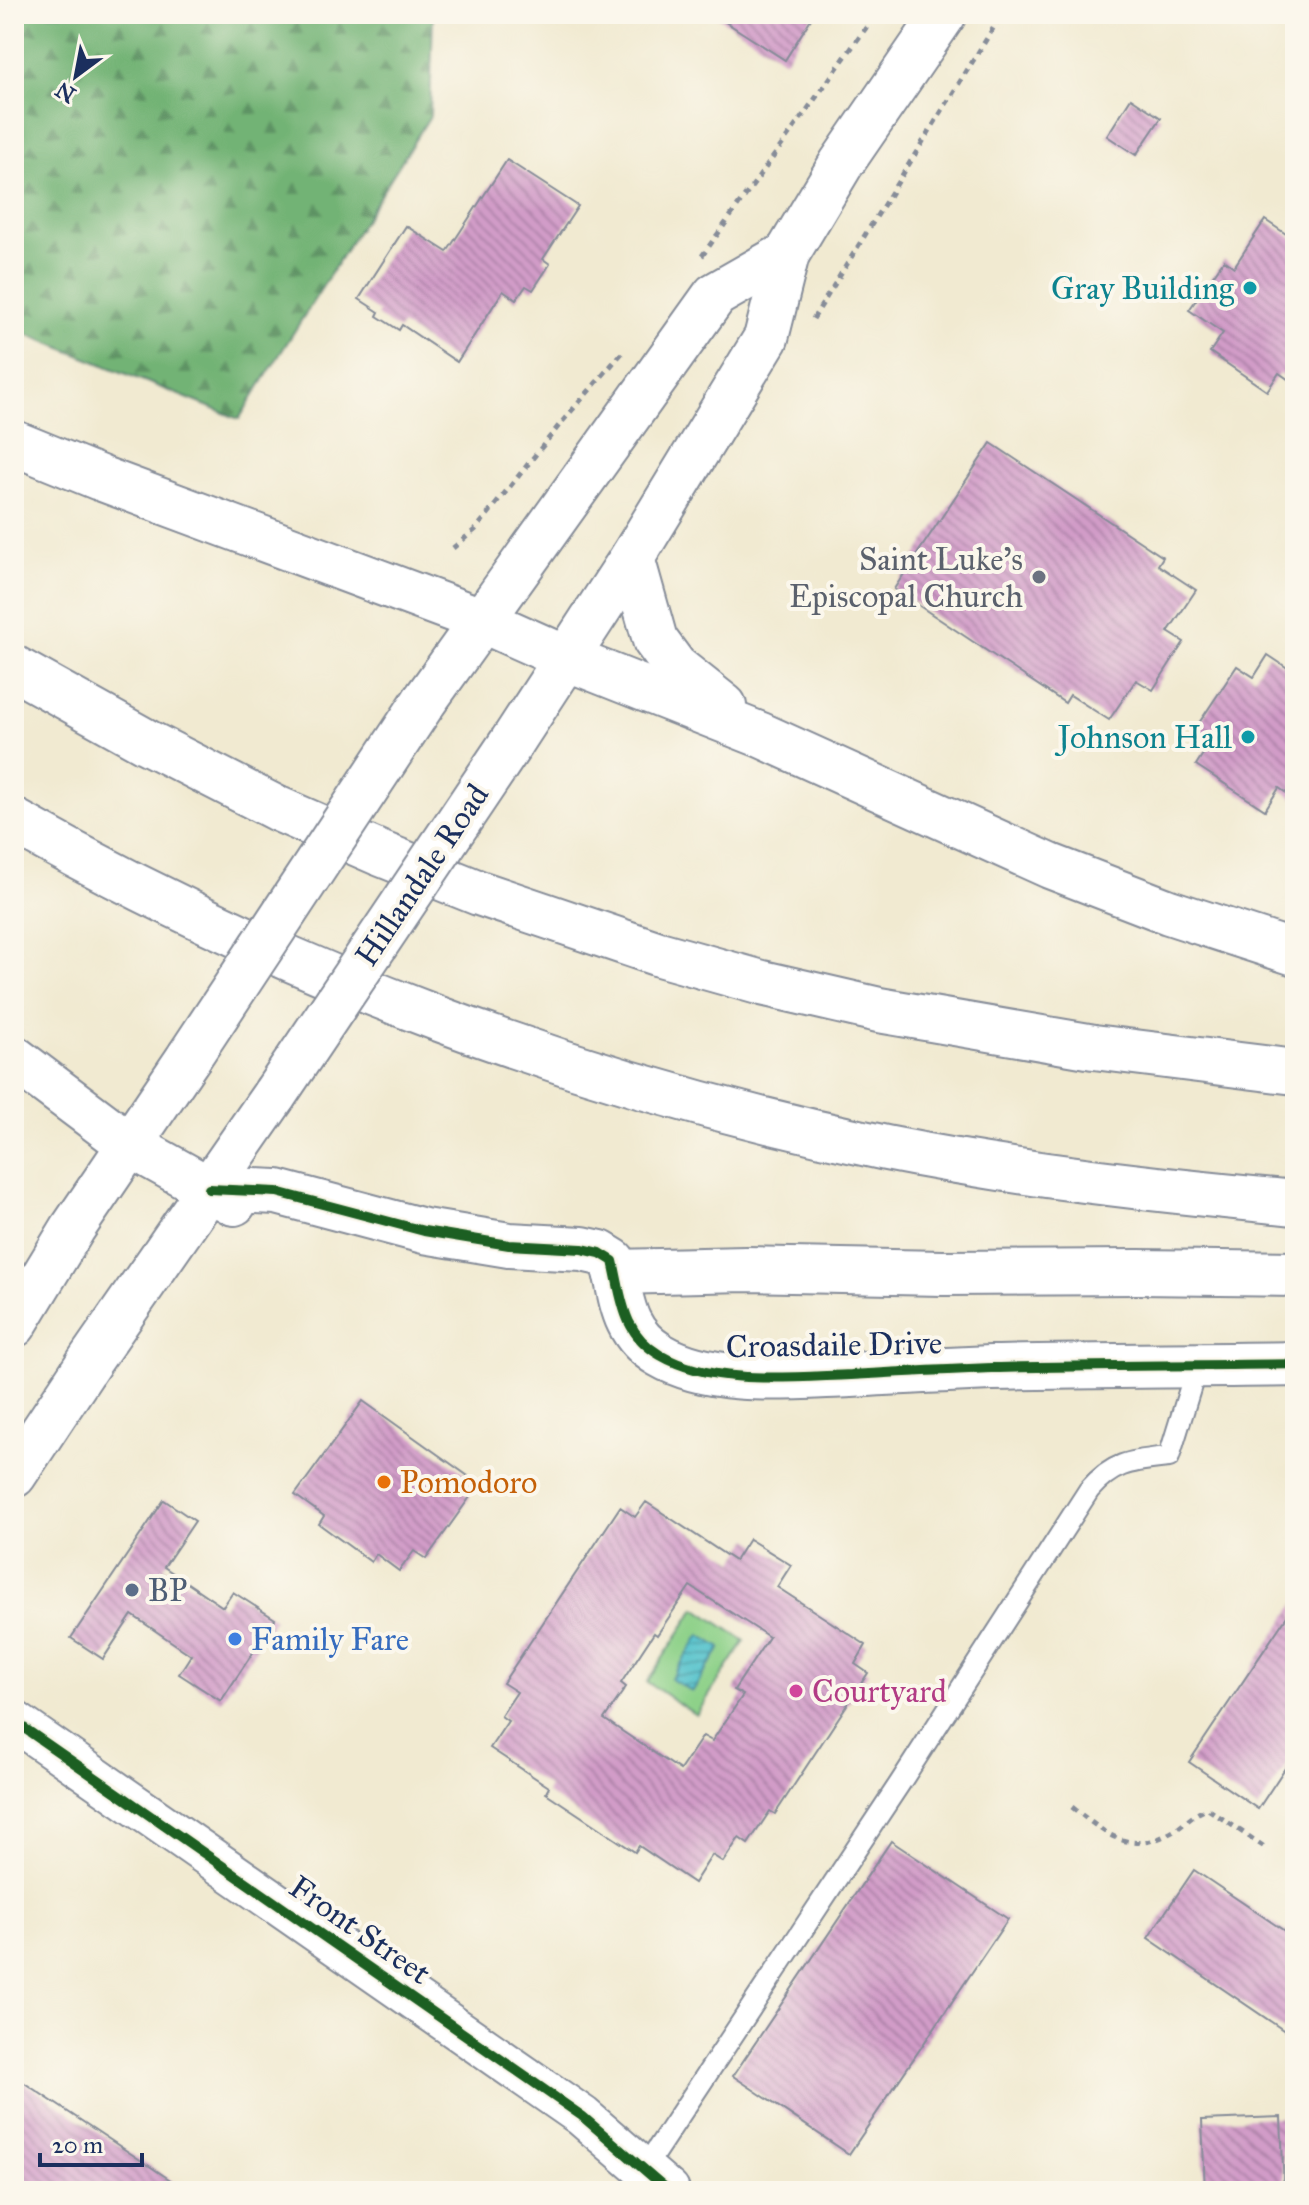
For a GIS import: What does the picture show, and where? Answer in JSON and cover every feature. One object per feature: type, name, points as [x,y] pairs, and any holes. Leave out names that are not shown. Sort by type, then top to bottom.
[{"type":"main road","name":"Hillandale Road","points":[[14,1475],[275,1094],[632,558],[766,338],[787,254],[841,164],[944,14]]},
{"type":"main road","name":"Hillandale Road","points":[[14,1325],[73,1228],[423,703],[715,295],[787,254]]},
{"type":"main road","points":[[14,443],[481,620],[566,658],[761,735],[1050,866],[1169,912],[1295,953]]},
{"type":"main road","points":[[632,558],[651,631],[664,654],[675,667],[761,735]]},
{"type":"main road","points":[[14,668],[147,742],[276,808],[479,893],[659,954],[762,983],[879,1010],[1094,1047],[1295,1072]]},
{"type":"main road","points":[[14,821],[176,906],[300,964],[445,1021],[597,1074],[746,1116],[886,1148],[1012,1170],[1151,1189],[1295,1203]]},
{"type":"main road","points":[[14,1058],[130,1145],[263,1218],[306,1232],[414,1255],[503,1270],[573,1274],[746,1269],[1295,1274]]},
{"type":"main road","name":"Croasdaile Drive","points":[[615,1272],[626,1318],[651,1350],[679,1364],[721,1374],[800,1377],[993,1368],[1295,1364]]},
{"type":"street","name":"Front Street","points":[[14,1721],[582,2116],[656,2180]]},
{"type":"lane","points":[[656,2180],[900,1783],[1089,1490],[1101,1476],[1127,1462],[1169,1457],[1197,1366]]},
{"type":"path","points":[[810,323],[1002,14]]},
{"type":"path","points":[[1072,1807],[1106,1834],[1122,1842],[1138,1843],[1174,1831],[1208,1809],[1266,1848]]},
{"type":"green space","points":[[14,14],[433,14],[430,116],[239,419],[14,329]]},
{"type":"green space","points":[[696,1608],[745,1641],[696,1715],[647,1682]]},
{"type":"water","points":[[700,1635],[721,1648],[692,1692],[671,1679]]},
{"type":"building","points":[[713,14],[814,14],[785,60]]},
{"type":"building","points":[[1131,98],[1161,118],[1136,155],[1107,136]]},
{"type":"building","points":[[507,160],[578,206],[543,259],[550,264],[533,290],[526,286],[516,300],[503,291],[457,362],[402,325],[399,330],[377,316],[379,312],[359,299],[406,226],[447,252]]},
{"type":"building","name":"Gray Building","points":[[1265,220],[1295,240],[1295,384],[1279,373],[1267,391],[1210,352],[1223,333],[1189,310],[1224,260],[1234,267]]},
{"type":"building","name":"Saint Luke's Episcopal Church","points":[[991,443],[1163,557],[1158,565],[1196,590],[1168,632],[1184,642],[1153,690],[1136,680],[1109,720],[1070,695],[1065,703],[894,589]]},
{"type":"building","name":"Johnson Hall","points":[[1268,655],[1295,673],[1295,799],[1279,788],[1265,810],[1196,765],[1210,743],[1193,732],[1237,666],[1254,677]]},
{"type":"building","name":"Pomodoro","points":[[363,1401],[468,1476],[459,1488],[470,1497],[426,1559],[414,1551],[399,1571],[376,1554],[371,1562],[319,1524],[324,1516],[295,1495]]},
{"type":"building","points":[[164,1500],[195,1521],[164,1567],[223,1607],[233,1592],[275,1619],[221,1701],[179,1674],[191,1655],[132,1615],[103,1659],[71,1638]]},
{"type":"building","name":"Courtyard","points":[[646,1502],[735,1561],[749,1539],[791,1565],[777,1587],[866,1645],[855,1664],[868,1673],[775,1814],[770,1811],[748,1844],[739,1838],[723,1862],[712,1855],[694,1883],[639,1846],[635,1852],[546,1793],[549,1787],[490,1748],[508,1721],[501,1716],[517,1692],[503,1683],[620,1507],[635,1517]],"holes":[[[690,1586],[769,1637],[734,1690],[743,1695],[712,1741],[703,1736],[680,1770],[604,1719],[626,1687],[621,1683]]]},
{"type":"building","points":[[1295,1604],[1295,1753],[1258,1809],[1189,1762]]},
{"type":"building","points":[[891,1841],[1008,1919],[849,2154],[733,2076]]},
{"type":"building","points":[[1194,1870],[1295,1938],[1295,2038],[1148,1938]]},
{"type":"building","points":[[14,2076],[187,2191],[14,2191]]},
{"type":"building","points":[[1281,2117],[1284,2191],[1205,2191],[1202,2120]]},
{"type":"cycle path","points":[[209,1189],[277,1192],[424,1231],[509,1245],[582,1249],[600,1253],[613,1261],[626,1314],[631,1326],[647,1346],[681,1365],[728,1375],[779,1378],[991,1368],[1295,1364]]},
{"type":"cycle path","points":[[14,1721],[582,2116],[669,2191]]},
{"type":"place","name":"Gray Building","points":[[1250,288]]},
{"type":"place","name":"Saint Luke's Episcopal Church","points":[[1039,577]]},
{"type":"place","name":"Johnson Hall","points":[[1248,737]]},
{"type":"place","name":"Pomodoro","points":[[384,1482]]},
{"type":"place","name":"BP","points":[[132,1590]]},
{"type":"place","name":"Family Fare","points":[[235,1639]]},
{"type":"place","name":"Courtyard","points":[[796,1691]]}]
